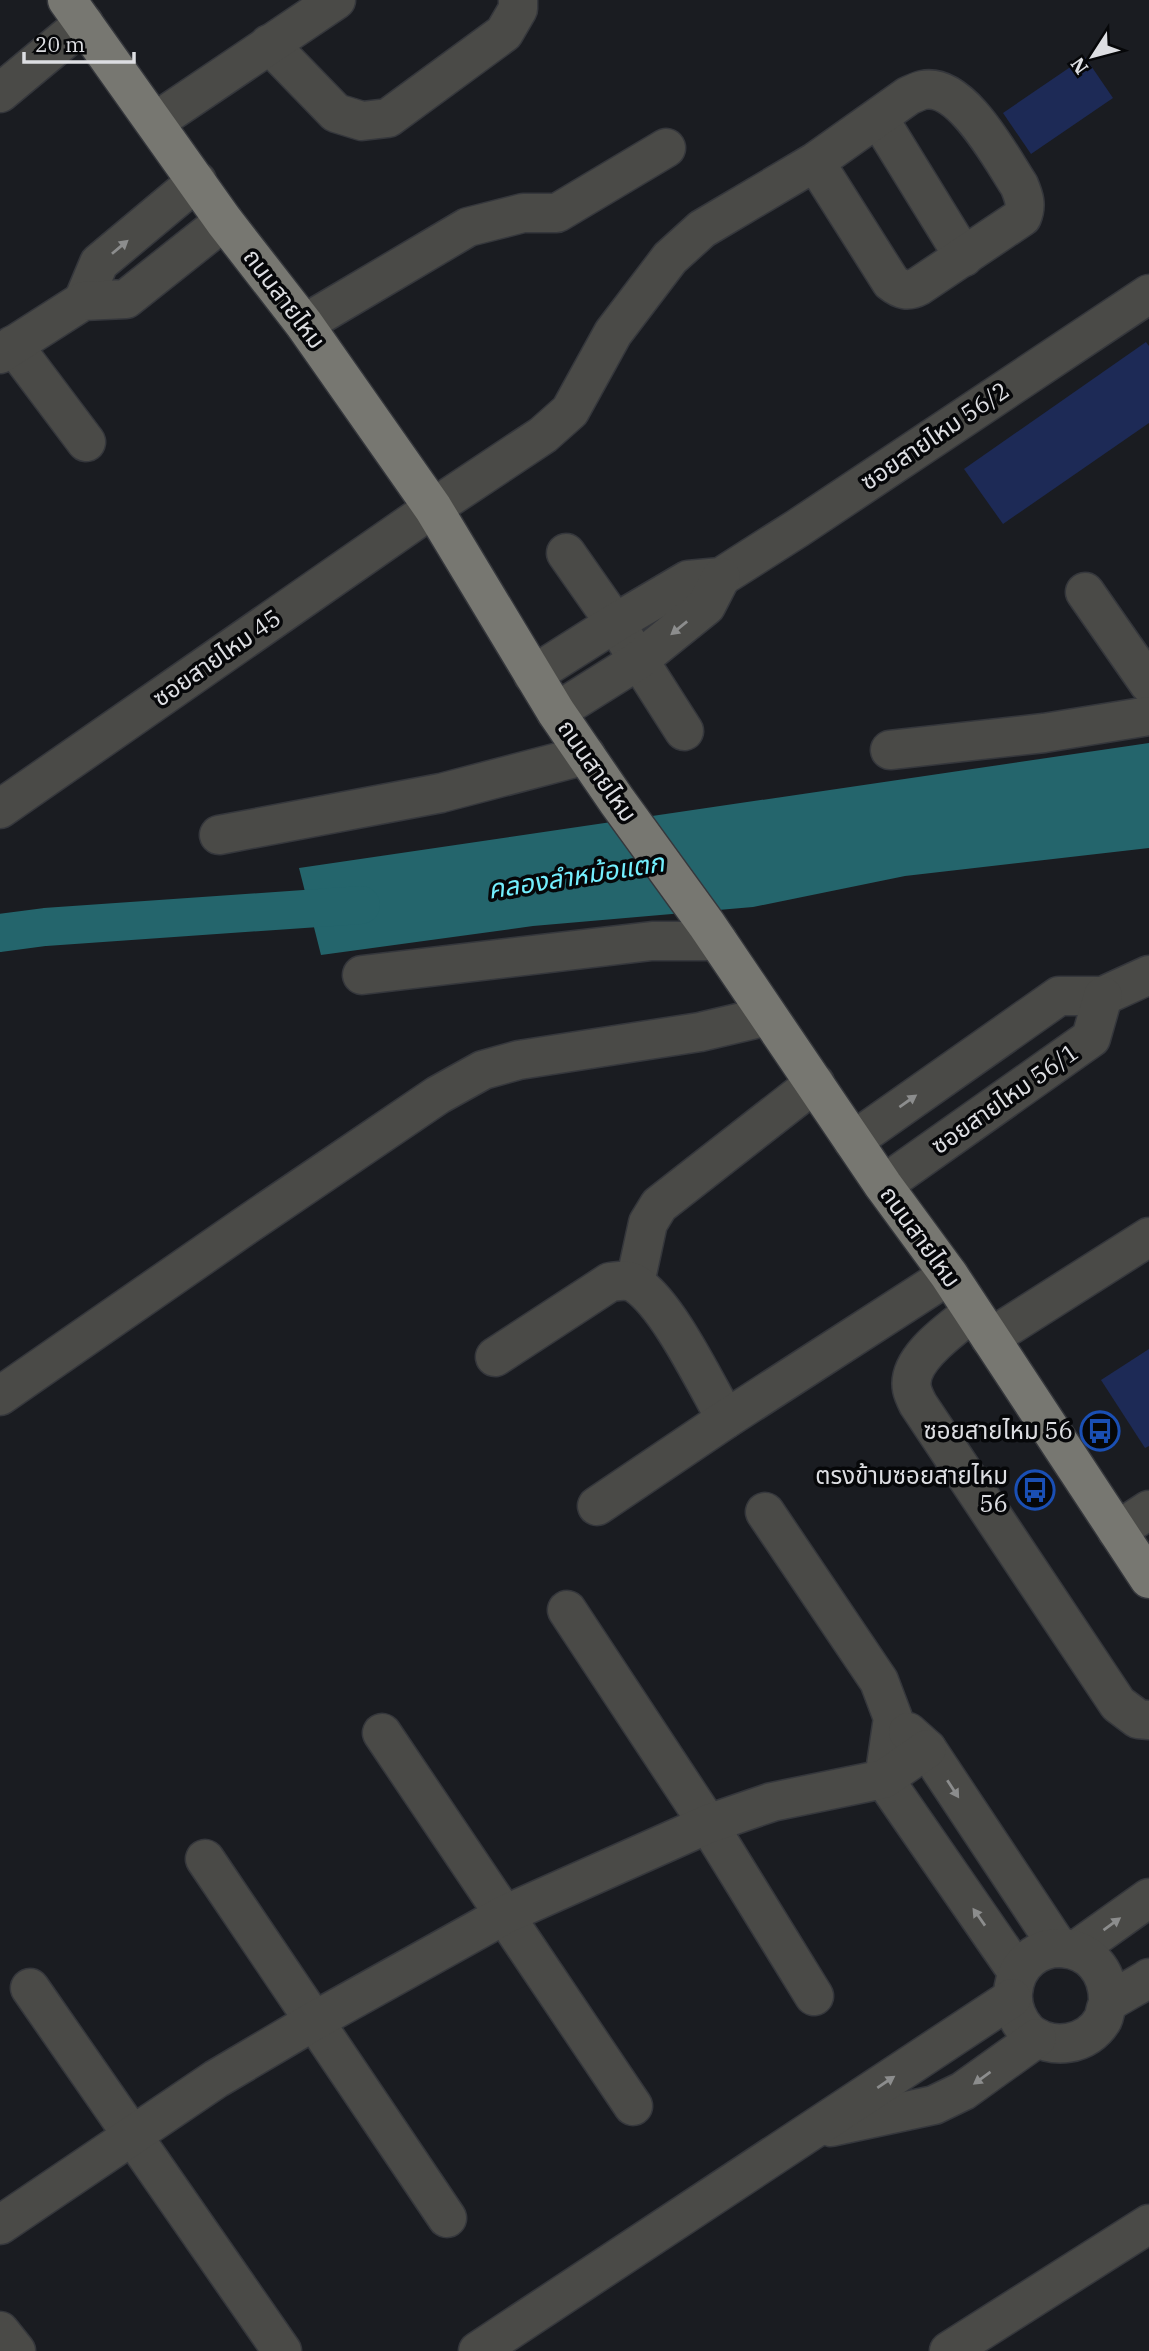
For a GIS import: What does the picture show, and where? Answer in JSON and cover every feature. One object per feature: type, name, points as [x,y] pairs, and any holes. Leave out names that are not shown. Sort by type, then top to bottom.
[{"type":"main road","name":"ถนนสายไหม","points":[[76,12],[224,221],[304,324],[433,508],[556,712],[712,933],[852,1141],[949,1275],[1149,1579]]},
{"type":"street","points":[[155,122],[336,0]]},
{"type":"street","points":[[269,44],[336,113],[362,121],[388,118],[504,33],[518,9],[518,0]]},
{"type":"street","points":[[0,93],[76,12]]},
{"type":"street","name":"ซอยสายไหม 45","points":[[0,809],[433,508],[543,435],[570,411],[613,333],[670,258],[702,229],[815,162],[908,96],[924,89],[941,91],[965,106],[1019,185],[1024,198],[1026,209],[1022,217],[964,257]]},
{"type":"street","points":[[815,162],[891,282],[898,288],[910,290],[964,257],[879,118]]},
{"type":"street","points":[[304,324],[468,227],[523,213],[557,213],[666,148]]},
{"type":"street","points":[[83,301],[99,263],[197,181]]},
{"type":"street","points":[[86,442],[7,350],[83,301],[125,299],[224,221]]},
{"type":"street","name":"ซอยสายไหม 56/2","points":[[533,676],[688,580],[721,577],[1149,294]]},
{"type":"street","points":[[566,553],[684,730]]},
{"type":"street","name":"ซอยสายไหม 56/2","points":[[556,712],[639,660],[706,606],[721,577]]},
{"type":"street","points":[[1086,592],[1149,684]]},
{"type":"street","points":[[890,750],[1044,733],[1149,716]]},
{"type":"street","points":[[219,835],[440,793],[586,755]]},
{"type":"street","points":[[362,975],[712,933]]},
{"type":"street","points":[[852,1141],[1059,996],[1104,996],[1149,975]]},
{"type":"street","name":"ซอยสายไหม 56/1","points":[[883,1185],[1091,1038],[1104,996]]},
{"type":"street","points":[[0,1396],[439,1095],[483,1070],[519,1060],[700,1032],[768,1016]]},
{"type":"street","points":[[635,1283],[648,1223],[659,1205],[814,1083]]},
{"type":"street","points":[[1149,1237],[981,1325],[931,1346],[916,1366],[911,1387],[918,1405],[1118,1704],[1138,1719],[1149,1720]]},
{"type":"street","points":[[597,1506],[949,1275]]},
{"type":"street","points":[[495,1357],[610,1282],[622,1280],[635,1283],[665,1313],[726,1419]]},
{"type":"street","points":[[1117,1531],[1149,1510]]},
{"type":"street","points":[[765,1512],[879,1681],[894,1718],[927,1749],[1067,1949]]},
{"type":"street","points":[[567,1610],[708,1824],[814,1996]]},
{"type":"street","points":[[478,2351],[809,2132],[1015,1985],[1029,1960],[1043,1951],[1067,1949],[1087,1956],[1098,1966],[1109,1991],[1103,2019],[1094,2031],[1067,2044],[1051,2043],[1037,2038],[1020,2021],[1015,1985],[884,1779],[894,1718]]},
{"type":"street","points":[[382,1733],[633,2106]]},
{"type":"street","points":[[0,2225],[216,2079],[504,1915],[708,1824],[772,1802],[884,1779],[927,1749]]},
{"type":"street","points":[[205,1859],[447,2218]]},
{"type":"street","points":[[1067,1949],[1149,1898]]},
{"type":"street","points":[[1108,2004],[1149,1978]]},
{"type":"street","points":[[30,1988],[282,2351]]},
{"type":"street","points":[[809,2132],[934,2105],[963,2091],[1037,2038]]},
{"type":"street","points":[[949,2351],[1149,2224]]},
{"type":"street","points":[[0,2331],[16,2351]]},
{"type":"water","points":[[1149,743],[1149,848],[905,876],[753,907],[533,926],[321,955],[299,868]]},
{"type":"building","points":[[1085,57],[1113,98],[1031,154],[1003,113]]},
{"type":"building","points":[[1146,342],[1149,346],[1149,423],[1003,524],[964,469]]},
{"type":"building","points":[[1149,1349],[1149,1446],[1145,1448],[1101,1380]]},
{"type":"waterway","name":"คลองลำหม้อแตก","points":[[0,933],[45,927],[361,905]]},
{"type":"place","name":"ซอยสายไหม 56","points":[[1100,1431]]},
{"type":"place","name":"ตรงข้ามซอยสายไหม 56","points":[[1035,1490]]}]
